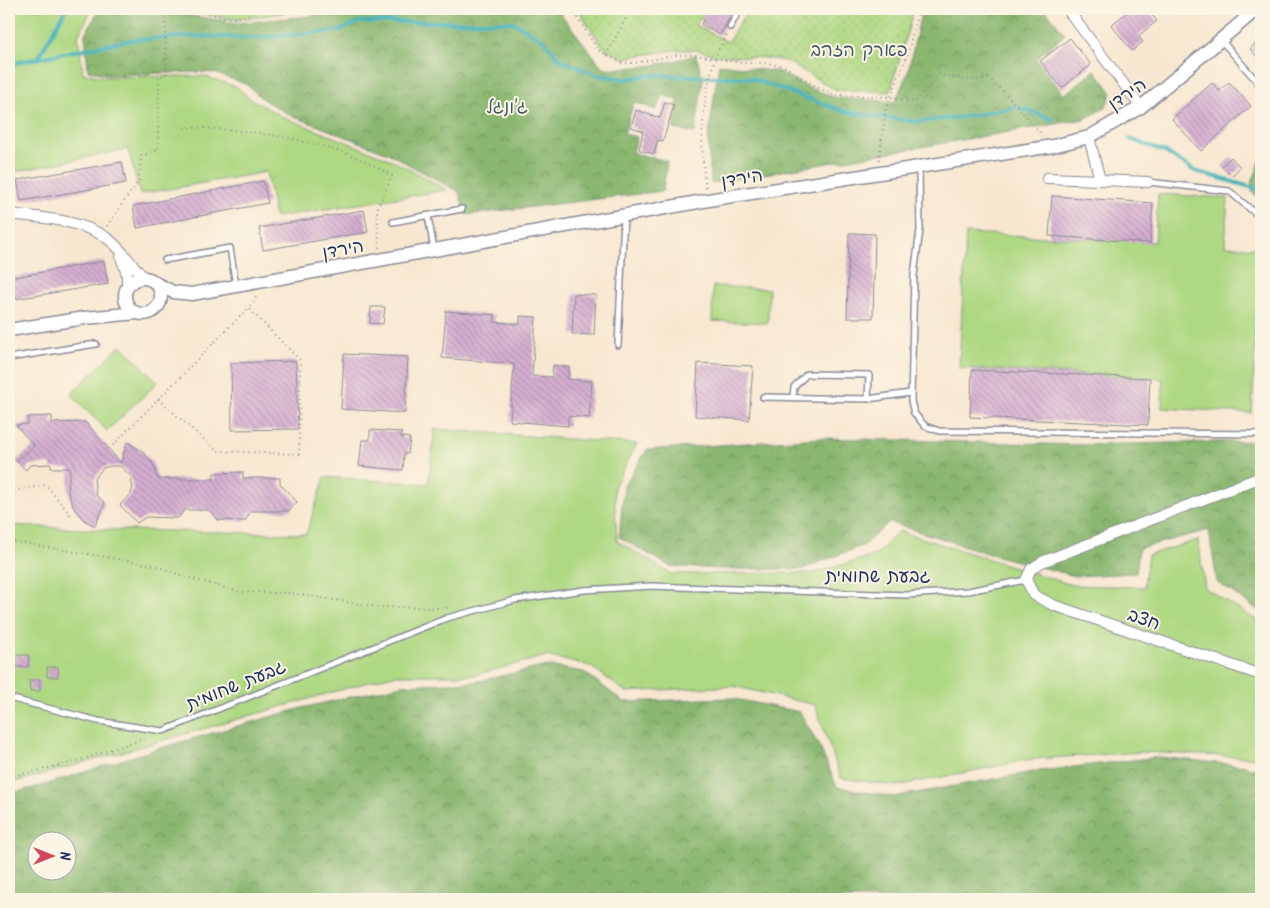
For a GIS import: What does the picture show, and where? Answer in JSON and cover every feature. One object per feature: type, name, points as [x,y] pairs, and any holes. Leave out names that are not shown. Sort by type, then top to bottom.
[{"type":"street","points":[[1067,9],[1142,107]]},
{"type":"street","name":"הירדן","points":[[154,310],[192,294],[708,200],[919,169],[1053,146],[1089,137],[1142,107],[1257,9]]},
{"type":"street","points":[[1089,137],[1100,180]]},
{"type":"street","points":[[1047,178],[1148,182]]},
{"type":"street","points":[[9,214],[77,225],[101,235],[116,247],[161,294],[158,305],[149,313],[85,318],[9,330]]},
{"type":"street","points":[[116,247],[125,264],[128,305],[137,313]]},
{"type":"street","points":[[85,318],[111,308],[136,279],[150,281]]},
{"type":"street","name":"הירדן","points":[[150,281],[173,292],[192,294]]},
{"type":"street","points":[[1026,580],[1031,569],[1042,562],[1261,477]]},
{"type":"street","name":"חצב","points":[[1026,580],[1034,595],[1053,605],[1261,676]]},
{"type":"lane","points":[[730,27],[740,9]]},
{"type":"lane","points":[[1221,40],[1260,84]]},
{"type":"lane","points":[[919,169],[920,230],[914,275],[910,393],[914,413],[925,426],[939,431],[1261,434]]},
{"type":"lane","points":[[1148,182],[1229,191],[1261,218]]},
{"type":"lane","points":[[393,222],[462,209]]},
{"type":"lane","points":[[428,216],[434,250]]},
{"type":"lane","points":[[618,345],[624,216]]},
{"type":"lane","points":[[165,260],[230,248],[236,286]]},
{"type":"lane","points":[[9,358],[96,344]]},
{"type":"lane","points":[[793,397],[794,387],[807,374],[869,375],[868,399]]},
{"type":"lane","points":[[763,397],[868,399],[910,393]]},
{"type":"lane","name":"גבעת שחומית","points":[[163,731],[447,618],[515,600],[621,587],[700,587],[906,595],[968,591],[1026,580]]},
{"type":"lane","points":[[9,698],[98,721],[163,731]]},
{"type":"path","points":[[101,235],[140,180],[141,156],[158,150],[159,76],[166,75],[166,9]]},
{"type":"path","points":[[200,9],[223,17],[253,13],[258,9]]},
{"type":"path","points":[[572,9],[598,50],[622,63],[635,63],[675,56],[696,56],[714,60],[784,66],[817,87],[835,95],[890,97],[915,102],[939,74],[965,80],[990,79],[1053,146]]},
{"type":"path","points":[[606,55],[631,9]]},
{"type":"path","points":[[877,175],[886,108],[906,59],[919,9]]},
{"type":"path","points":[[708,200],[701,159],[702,135],[714,60],[730,27]]},
{"type":"path","points":[[179,127],[253,132],[328,149],[379,167],[392,176],[389,188],[377,209],[380,260]]},
{"type":"path","points":[[113,445],[254,302],[261,282]]},
{"type":"path","points":[[158,399],[217,451],[300,454],[300,360],[248,308]]},
{"type":"path","points":[[9,492],[46,485],[72,516]]},
{"type":"path","points":[[9,541],[154,565],[182,576],[241,592],[291,593],[378,607],[440,607],[471,611]]},
{"type":"path","points":[[9,777],[71,763],[163,731]]},
{"type":"green space","points":[[9,9],[103,9],[91,11],[78,36],[83,73],[103,77],[204,76],[237,87],[249,98],[283,117],[392,160],[447,190],[275,217],[266,172],[140,194],[128,149],[9,173]]},
{"type":"green space","points":[[177,9],[307,9],[237,20]]},
{"type":"green space","name":"ג'ונגל","points":[[333,9],[547,9],[560,13],[603,68],[650,66],[696,55],[703,80],[695,133],[674,129],[678,100],[662,95],[656,110],[634,102],[624,134],[637,137],[633,153],[667,161],[663,191],[466,215],[459,192],[388,153],[290,115],[264,100],[246,84],[214,73],[108,75],[88,70],[85,34],[98,12],[132,10],[179,14],[238,23],[312,16]]},
{"type":"green space","name":"פארק הזהב","points":[[578,9],[707,9],[696,25],[728,42],[748,9],[829,9],[833,11],[834,9],[914,9],[890,92],[836,90],[786,61],[764,58],[715,55],[697,50],[675,50],[623,58],[602,46]]},
{"type":"green space","points":[[922,9],[1045,9],[1065,34],[1036,59],[1064,95],[1095,70],[1112,93],[1105,108],[1084,119],[711,183],[708,140],[719,64],[779,72],[805,86],[837,98],[895,102],[908,72]]},
{"type":"green space","points":[[1261,159],[1261,203],[1250,188]]},
{"type":"green space","points":[[1158,194],[1228,198],[1225,246],[1260,248],[1252,413],[1162,408],[1163,379],[959,368],[966,233],[1155,242]]},
{"type":"green space","points":[[713,286],[769,289],[768,323],[712,321]]},
{"type":"green space","points":[[121,345],[158,382],[107,431],[71,394]]},
{"type":"green space","points":[[435,429],[637,444],[614,487],[617,541],[671,574],[814,573],[876,555],[899,531],[1072,585],[1144,587],[1148,555],[1198,540],[1205,588],[1261,623],[1261,758],[1143,752],[1033,759],[896,786],[841,778],[815,705],[733,686],[626,692],[590,666],[546,656],[475,675],[393,675],[9,784],[9,525],[81,529],[306,534],[325,477],[428,484]]},
{"type":"green space","points":[[821,438],[1082,445],[1261,441],[1261,612],[1217,582],[1209,530],[1139,548],[1136,573],[1075,576],[990,554],[889,522],[864,545],[802,569],[720,569],[669,566],[619,537],[624,486],[647,450]]},
{"type":"green space","points":[[547,666],[584,672],[624,702],[730,698],[800,712],[821,750],[837,787],[893,797],[1039,771],[1159,757],[1246,766],[1261,772],[1261,899],[9,899],[9,794],[44,785],[156,749],[302,708],[402,685],[474,682]]},
{"type":"building","points":[[710,9],[734,9],[720,35],[701,24]]},
{"type":"building","points":[[1131,9],[1147,9],[1157,21],[1138,36],[1143,42],[1132,51],[1111,25]]},
{"type":"building","points":[[1070,38],[1091,65],[1062,88],[1040,61]]},
{"type":"building","points":[[1261,38],[1261,61],[1250,49]]},
{"type":"building","points":[[1229,82],[1251,106],[1201,151],[1172,119],[1212,83],[1219,91]]},
{"type":"building","points":[[665,102],[674,105],[663,141],[658,140],[654,154],[639,150],[643,131],[631,127],[636,110],[660,118]]},
{"type":"building","points":[[1231,157],[1240,167],[1232,176],[1222,166]]},
{"type":"building","points":[[122,162],[126,183],[21,201],[17,180]]},
{"type":"building","points":[[263,181],[268,203],[137,228],[133,206]]},
{"type":"building","points":[[1052,196],[1153,203],[1150,243],[1049,236]]},
{"type":"building","points":[[364,210],[368,232],[263,250],[259,228]]},
{"type":"building","points":[[849,233],[875,234],[873,318],[847,318]]},
{"type":"building","points":[[104,261],[108,284],[9,300],[9,278]]},
{"type":"building","points":[[574,294],[596,295],[594,335],[572,334]]},
{"type":"building","points":[[371,307],[385,307],[383,324],[370,323]]},
{"type":"building","points":[[446,311],[495,315],[494,322],[520,324],[520,316],[536,317],[532,376],[552,377],[553,365],[569,367],[568,379],[592,381],[589,418],[568,416],[568,426],[510,421],[514,364],[442,358]]},
{"type":"building","points":[[344,354],[408,357],[405,413],[341,409]]},
{"type":"building","points":[[296,361],[298,429],[232,430],[231,363]]},
{"type":"building","points":[[698,363],[753,366],[749,420],[695,416]]},
{"type":"building","points":[[972,370],[1150,378],[1148,425],[970,417]]},
{"type":"building","points":[[52,416],[52,423],[85,422],[121,463],[127,442],[141,450],[152,462],[158,479],[214,479],[214,473],[243,472],[243,478],[280,478],[280,484],[297,502],[289,511],[251,511],[245,521],[218,520],[209,510],[184,510],[178,518],[146,517],[137,523],[120,505],[131,494],[133,487],[130,475],[120,466],[110,466],[103,468],[94,479],[96,495],[105,503],[95,526],[84,520],[74,508],[68,492],[70,468],[51,468],[51,464],[30,465],[26,470],[16,461],[34,446],[16,425],[28,424],[28,417]]},
{"type":"building","points":[[370,430],[401,432],[401,437],[410,438],[408,454],[404,454],[403,470],[359,466],[362,440],[370,440]]},
{"type":"building","points":[[15,655],[29,655],[28,667],[15,667]]},
{"type":"building","points":[[47,667],[58,667],[58,677],[47,677]]},
{"type":"building","points":[[29,680],[40,680],[40,691],[30,691]]},
{"type":"waterway","points":[[38,58],[66,9]]},
{"type":"waterway","points":[[9,64],[130,40],[193,36],[251,38],[338,31],[359,22],[513,22],[542,39],[561,60],[597,75],[626,79],[651,75],[750,78],[846,112],[916,122],[956,118],[1017,107],[1052,119]]},
{"type":"waterway","points":[[1130,139],[1165,152],[1195,171],[1261,190]]}]
